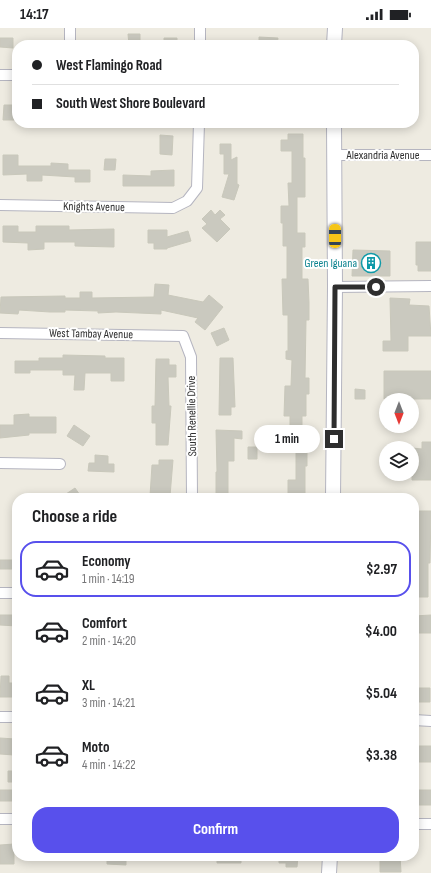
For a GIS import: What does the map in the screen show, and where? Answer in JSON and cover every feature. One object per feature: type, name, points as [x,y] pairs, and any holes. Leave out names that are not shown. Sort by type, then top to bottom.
[{"type":"street","points":[[70,28],[70,40]]},
{"type":"street","points":[[200,28],[200,40]]},
{"type":"street","points":[[334,28],[334,40]]},
{"type":"street","points":[[0,75],[12,75]]},
{"type":"street","name":"Knights Avenue","points":[[0,205],[174,208],[187,201],[196,188],[198,128]]},
{"type":"street","points":[[333,493],[335,287],[334,128]]},
{"type":"street","name":"Alexandria Avenue","points":[[334,155],[431,155]]},
{"type":"street","points":[[335,287],[431,286]]},
{"type":"street","name":"West Tambay Avenue","points":[[0,333],[183,336]]},
{"type":"street","name":"South Renellie Drive","points":[[183,336],[191,358],[192,493]]},
{"type":"street","points":[[0,463],[60,464]]},
{"type":"street","points":[[0,593],[12,593]]},
{"type":"street","points":[[0,717],[12,717]]},
{"type":"street","points":[[419,720],[431,721]]},
{"type":"street","points":[[0,819],[12,819]]},
{"type":"street","points":[[419,824],[431,824]]},
{"type":"street","points":[[329,873],[330,861]]},
{"type":"building","points":[[128,34],[140,34],[140,40],[129,40]]},
{"type":"building","points":[[259,37],[278,38],[278,40],[259,40]]},
{"type":"building","points":[[0,38],[13,38],[12,48],[0,47]]},
{"type":"building","points":[[164,38],[177,38],[177,40],[164,40]]},
{"type":"building","points":[[4,105],[12,105],[12,120],[3,120]]},
{"type":"building","points":[[288,134],[303,134],[303,158],[305,158],[305,197],[297,197],[297,233],[305,233],[305,247],[302,247],[302,279],[308,279],[309,303],[309,320],[306,320],[305,378],[309,378],[309,394],[306,394],[306,416],[302,416],[302,442],[284,442],[284,430],[290,430],[290,416],[284,416],[285,386],[291,386],[292,360],[286,359],[286,351],[288,351],[288,315],[283,315],[282,279],[287,279],[287,246],[283,246],[283,223],[281,223],[281,206],[289,206],[288,183],[292,183],[292,151],[281,151],[281,140],[288,140]]},
{"type":"building","points":[[160,135],[173,136],[172,155],[160,154]]},
{"type":"building","points":[[220,144],[231,144],[231,160],[237,157],[237,184],[239,185],[234,200],[222,197],[229,174],[224,174],[224,154],[220,154]]},
{"type":"building","points":[[3,155],[18,155],[18,166],[51,166],[51,163],[68,164],[68,170],[90,170],[90,182],[75,182],[75,177],[42,175],[42,181],[27,181],[27,174],[3,175]]},
{"type":"building","points":[[105,159],[116,159],[115,170],[104,170]]},
{"type":"building","points":[[174,170],[174,186],[123,186],[123,175],[151,176],[151,171]]},
{"type":"building","points":[[211,210],[215,215],[220,210],[225,215],[220,219],[230,229],[217,242],[202,228],[207,224],[202,219]]},
{"type":"building","points":[[3,226],[18,226],[18,232],[36,232],[36,226],[69,226],[69,230],[114,229],[114,247],[75,246],[75,242],[44,242],[44,249],[28,250],[28,243],[3,242]]},
{"type":"building","points":[[148,230],[167,230],[167,237],[188,231],[191,241],[167,249],[154,249],[154,243],[148,243]]},
{"type":"building","points":[[416,242],[431,242],[431,271],[418,271],[418,265],[416,265]]},
{"type":"building","name":"Green Iguana","points":[[353,250],[390,251],[390,276],[352,276]]},
{"type":"building","points":[[155,284],[169,285],[168,295],[203,302],[209,295],[223,307],[205,330],[195,322],[198,318],[161,310],[161,314],[116,312],[98,313],[98,311],[65,310],[65,312],[50,312],[19,310],[18,314],[0,313],[1,297],[65,296],[65,298],[80,298],[80,292],[92,292],[92,298],[154,297]]},
{"type":"building","points":[[390,298],[410,299],[409,305],[429,306],[431,336],[408,336],[408,351],[383,351],[383,341],[391,341]]},
{"type":"building","points":[[224,328],[229,340],[217,346],[211,333]]},
{"type":"building","points":[[63,355],[124,358],[124,381],[111,381],[111,373],[85,373],[84,390],[74,390],[75,375],[63,375],[63,370],[30,370],[30,373],[15,373],[15,361],[39,361],[39,358],[63,358]]},
{"type":"building","points":[[220,358],[233,358],[235,407],[231,407],[231,415],[219,415]]},
{"type":"building","points":[[156,359],[169,359],[169,365],[176,365],[176,377],[168,377],[169,406],[171,406],[168,445],[156,445],[156,423],[152,423],[152,406],[155,406]]},
{"type":"building","points":[[384,371],[431,371],[431,399],[419,399],[419,393],[384,393]]},
{"type":"building","points":[[355,389],[365,390],[365,399],[355,399]]},
{"type":"building","points":[[29,414],[29,417],[56,417],[56,433],[29,433],[29,435],[0,438],[0,425],[14,425],[14,415]]},
{"type":"building","points":[[74,425],[90,436],[83,446],[67,436]]},
{"type":"building","points":[[216,430],[242,431],[242,439],[234,438],[234,461],[228,461],[228,493],[216,493]]},
{"type":"building","points":[[422,442],[431,442],[431,480],[419,480],[419,449],[422,449]]},
{"type":"building","points":[[248,447],[257,447],[257,459],[248,459]]},
{"type":"building","points":[[296,449],[307,449],[307,466],[305,466],[305,493],[288,493],[288,480],[296,480]]},
{"type":"building","points":[[95,455],[108,456],[108,464],[114,464],[114,472],[88,471],[89,463],[95,463]]},
{"type":"building","points":[[159,460],[173,460],[170,493],[150,493],[152,465],[159,465]]},
{"type":"building","points":[[75,488],[78,493],[68,493]]},
{"type":"building","points":[[419,511],[431,511],[428,597],[419,597]]},
{"type":"building","points":[[0,560],[12,560],[12,569],[0,569]]},
{"type":"building","points":[[0,615],[12,615],[12,626],[0,625]]},
{"type":"building","points":[[431,615],[431,633],[419,633],[419,616]]},
{"type":"building","points":[[1,676],[9,676],[9,683],[12,683],[12,697],[0,697]]},
{"type":"building","points":[[419,688],[430,688],[430,702],[419,702]]},
{"type":"building","points":[[0,738],[12,739],[12,755],[0,754]]},
{"type":"building","points":[[419,746],[431,746],[431,762],[419,762]]},
{"type":"building","points":[[8,771],[12,771],[12,782],[8,782]]},
{"type":"building","points":[[0,790],[12,790],[12,801],[0,801]]},
{"type":"building","points":[[419,790],[431,790],[431,805],[419,805]]},
{"type":"building","points":[[12,844],[12,861],[14,861],[14,864],[0,864],[0,845]]},
{"type":"building","points":[[107,861],[126,861],[126,865],[107,864]]},
{"type":"building","points":[[217,861],[241,861],[241,863],[217,863]]},
{"type":"building","points":[[279,861],[298,861],[297,867],[286,867],[286,863],[279,863]]},
{"type":"building","points":[[380,861],[400,861],[401,872],[380,872]]},
{"type":"place","name":"Green Iguana","points":[[371,263]]},
{"type":"route","points":[[334,439],[335,287],[376,287]]}]
